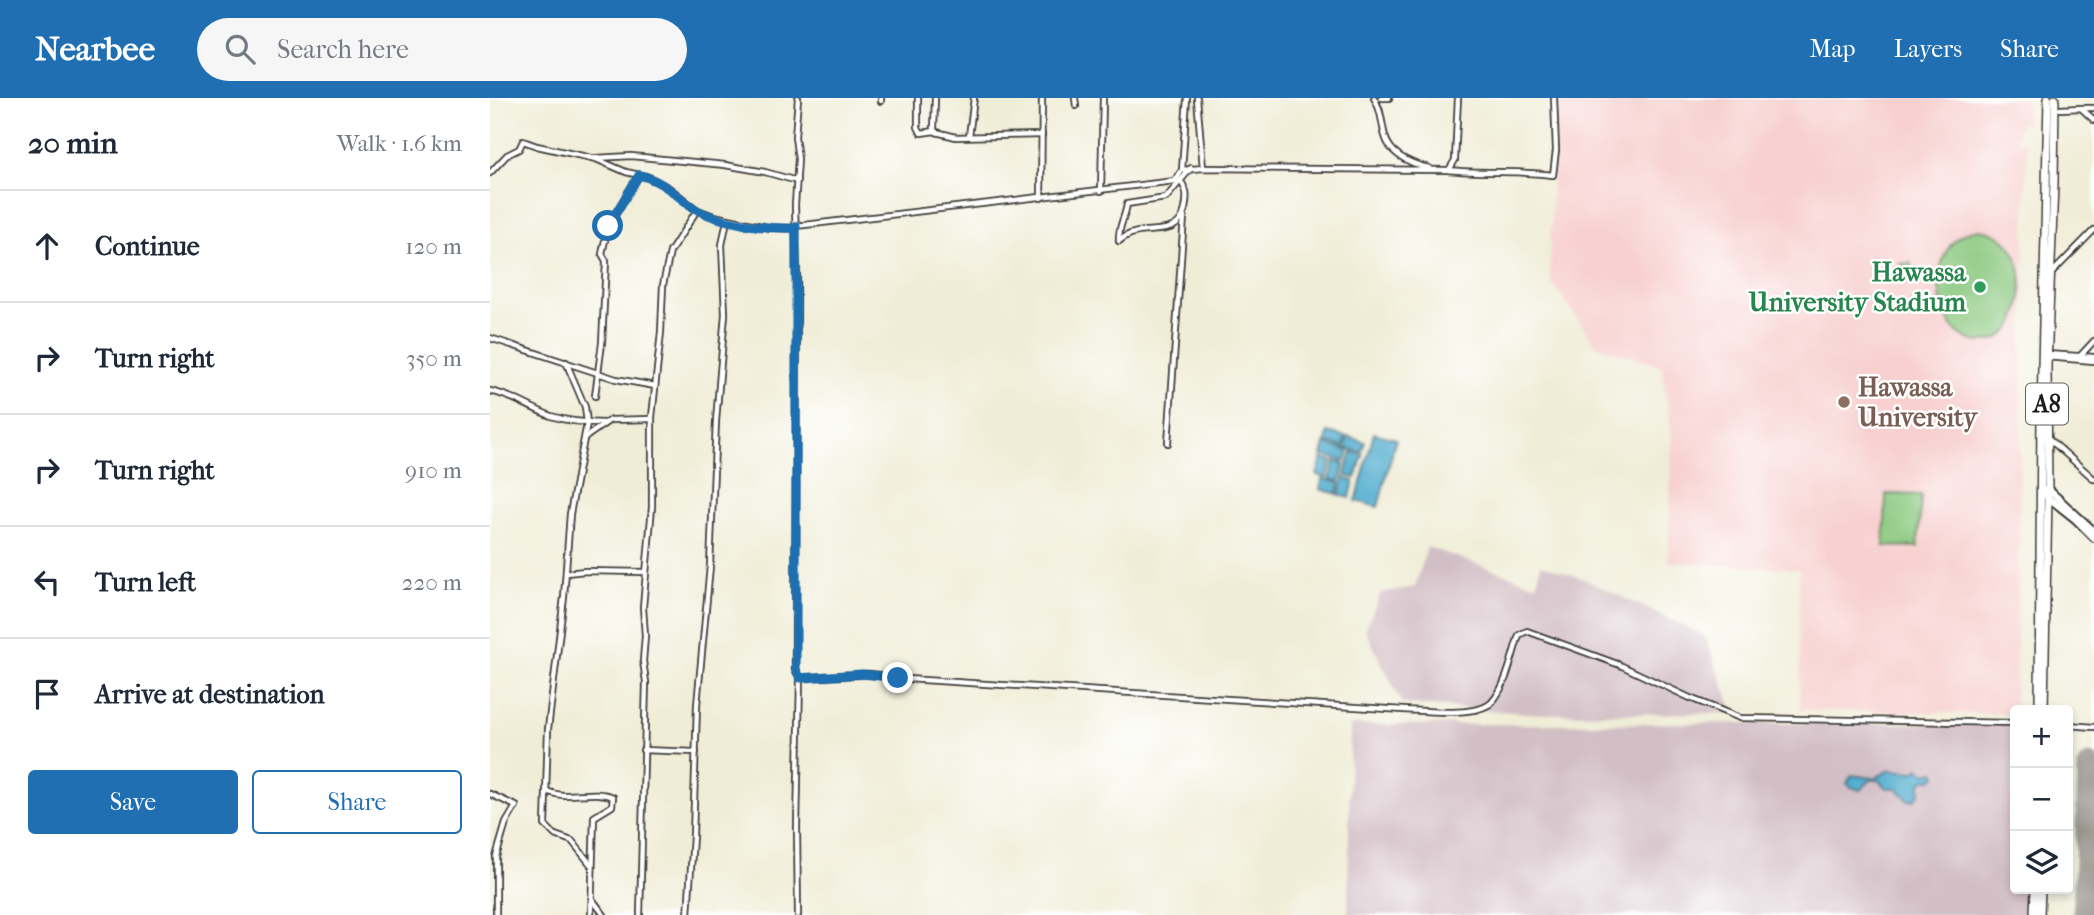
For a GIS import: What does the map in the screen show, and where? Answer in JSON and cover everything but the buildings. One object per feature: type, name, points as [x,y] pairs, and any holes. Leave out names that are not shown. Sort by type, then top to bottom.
[{"type":"highway","name":"A8","points":[[2039,705],[2046,493],[2048,98]]},
{"type":"highway","name":"A8","points":[[2044,705],[2047,437],[2045,355],[2051,274],[2055,98]]},
{"type":"highway","points":[[2035,894],[2035,915]]},
{"type":"highway","points":[[2040,915],[2041,894]]},
{"type":"main road","points":[[2046,493],[2094,531]]},
{"type":"main road","points":[[2077,518],[2094,538]]},
{"type":"street","points":[[797,98],[796,669],[800,678],[798,915]]},
{"type":"street","points":[[918,98],[918,127],[921,133],[935,131],[952,136],[1042,135]]},
{"type":"street","points":[[935,98],[935,131]]},
{"type":"street","points":[[969,136],[974,98]]},
{"type":"street","points":[[1041,198],[1042,98]]},
{"type":"street","points":[[1074,98],[1076,106]]},
{"type":"street","points":[[1101,191],[1103,98]]},
{"type":"street","points":[[490,173],[507,155],[519,149],[523,141],[596,159],[639,175],[669,188],[697,209],[727,219],[771,228],[794,228],[1171,183],[1182,170],[1187,98]]},
{"type":"street","points":[[1197,98],[1203,168]]},
{"type":"street","points":[[1374,98],[1381,110],[1385,136],[1390,146],[1405,160],[1437,170]]},
{"type":"street","points":[[1381,98],[1389,98]]},
{"type":"street","points":[[1448,170],[1455,160],[1458,98]]},
{"type":"street","points":[[1182,170],[1448,170],[1478,173],[1521,171],[1553,176],[1556,150],[1555,98]]},
{"type":"street","points":[[2081,108],[2094,120]]},
{"type":"street","points":[[2060,109],[2094,108]]},
{"type":"street","points":[[596,159],[631,156],[718,164],[797,181]]},
{"type":"street","points":[[1184,217],[1176,226],[1152,232],[1132,233],[1119,241],[1119,224],[1125,217],[1127,204],[1166,198],[1191,168]]},
{"type":"street","points":[[595,396],[602,343],[606,261],[602,254],[608,226],[639,175]]},
{"type":"street","points":[[1168,443],[1187,199],[1186,188],[1181,182]]},
{"type":"street","points":[[640,915],[645,572],[652,507],[652,419],[667,261],[676,240],[697,209]]},
{"type":"street","points":[[688,915],[697,705],[710,566],[719,363],[725,314],[722,245],[727,219]]},
{"type":"street","points":[[2051,274],[2094,230]]},
{"type":"street","points":[[490,338],[598,374],[655,386]]},
{"type":"street","points":[[2080,358],[2094,341]]},
{"type":"street","points":[[2045,355],[2094,359]]},
{"type":"street","points":[[566,362],[583,400],[587,423],[570,514],[548,729],[546,828],[555,835],[572,841],[592,866]]},
{"type":"street","points":[[490,391],[511,396],[552,416],[587,423],[605,423]]},
{"type":"street","points":[[585,438],[615,419],[652,419]]},
{"type":"street","points":[[2047,437],[2094,480]]},
{"type":"street","points":[[566,573],[645,572]]},
{"type":"street","points":[[800,678],[870,674],[906,679],[1434,712],[1465,710],[1483,708],[1493,701],[1501,687],[1519,635],[1527,631],[1620,665],[1740,718],[2010,723]]},
{"type":"street","points":[[2073,725],[2094,727]]},
{"type":"street","points":[[643,750],[696,752]]},
{"type":"street","points":[[547,790],[555,794],[603,794],[613,797],[612,806],[594,817],[591,915]]},
{"type":"street","points":[[490,794],[516,806],[506,823],[496,857],[496,915]]},
{"type":"street","points":[[592,898],[604,915]]},
{"type":"shaded area","name":"Hawassa University","points":[[1553,98],[2027,98],[2027,124],[2019,123],[2018,131],[2018,141],[2027,142],[2015,705],[2010,705],[2010,714],[1800,710],[1799,569],[1668,562],[1672,438],[1662,366],[1596,346],[1550,279]]},
{"type":"shaded area","points":[[1427,547],[1537,585],[1541,564],[1584,579],[1705,636],[1734,713],[1541,714],[1402,704],[1365,630],[1381,593],[1415,587]]},
{"type":"shaded area","points":[[2010,724],[2010,894],[2028,894],[2028,915],[1348,915],[1350,725]]},
{"type":"green space","name":"Hawassa University Stadium","points":[[1980,229],[1994,233],[2005,241],[2019,263],[2021,277],[2020,305],[2014,322],[2002,336],[1989,341],[1969,339],[1954,328],[1944,311],[1940,290],[1941,269],[1948,250],[1961,235]]},
{"type":"green space","points":[[1911,263],[1912,282],[1901,282],[1900,264]]},
{"type":"green space","points":[[1886,494],[1921,495],[1918,547],[1884,546]]},
{"type":"water","points":[[1328,432],[1346,437],[1343,447],[1326,442]]},
{"type":"water","points":[[1374,433],[1396,439],[1378,507],[1356,501]]},
{"type":"water","points":[[1348,437],[1365,442],[1362,452],[1345,448]]},
{"type":"water","points":[[1325,444],[1349,451],[1346,461],[1322,455]]},
{"type":"water","points":[[1352,452],[1363,455],[1356,478],[1345,475]]},
{"type":"water","points":[[1322,458],[1332,461],[1327,478],[1317,475]]},
{"type":"water","points":[[1335,461],[1345,464],[1340,481],[1330,479]]},
{"type":"water","points":[[1344,478],[1354,481],[1350,498],[1339,495]]},
{"type":"water","points":[[1322,479],[1340,483],[1337,494],[1320,489]]},
{"type":"water","points":[[1919,768],[1927,773],[1935,771],[1937,776],[1923,781],[1920,793],[1914,800],[1908,800],[1897,788],[1887,788],[1878,780],[1871,780],[1860,790],[1847,783],[1852,775],[1875,778],[1890,770],[1914,772]]},
{"type":"runway","points":[[2084,915],[2089,766]]},
{"type":"place","name":"Hawassa University Stadium","points":[[1980,287]]},
{"type":"place","name":"Hawassa University","points":[[1844,402]]},
{"type":"route","points":[[608,226],[639,175],[669,188],[697,209],[714,216],[771,228],[791,229],[796,226],[797,675],[800,678],[863,674],[898,678]]}]
